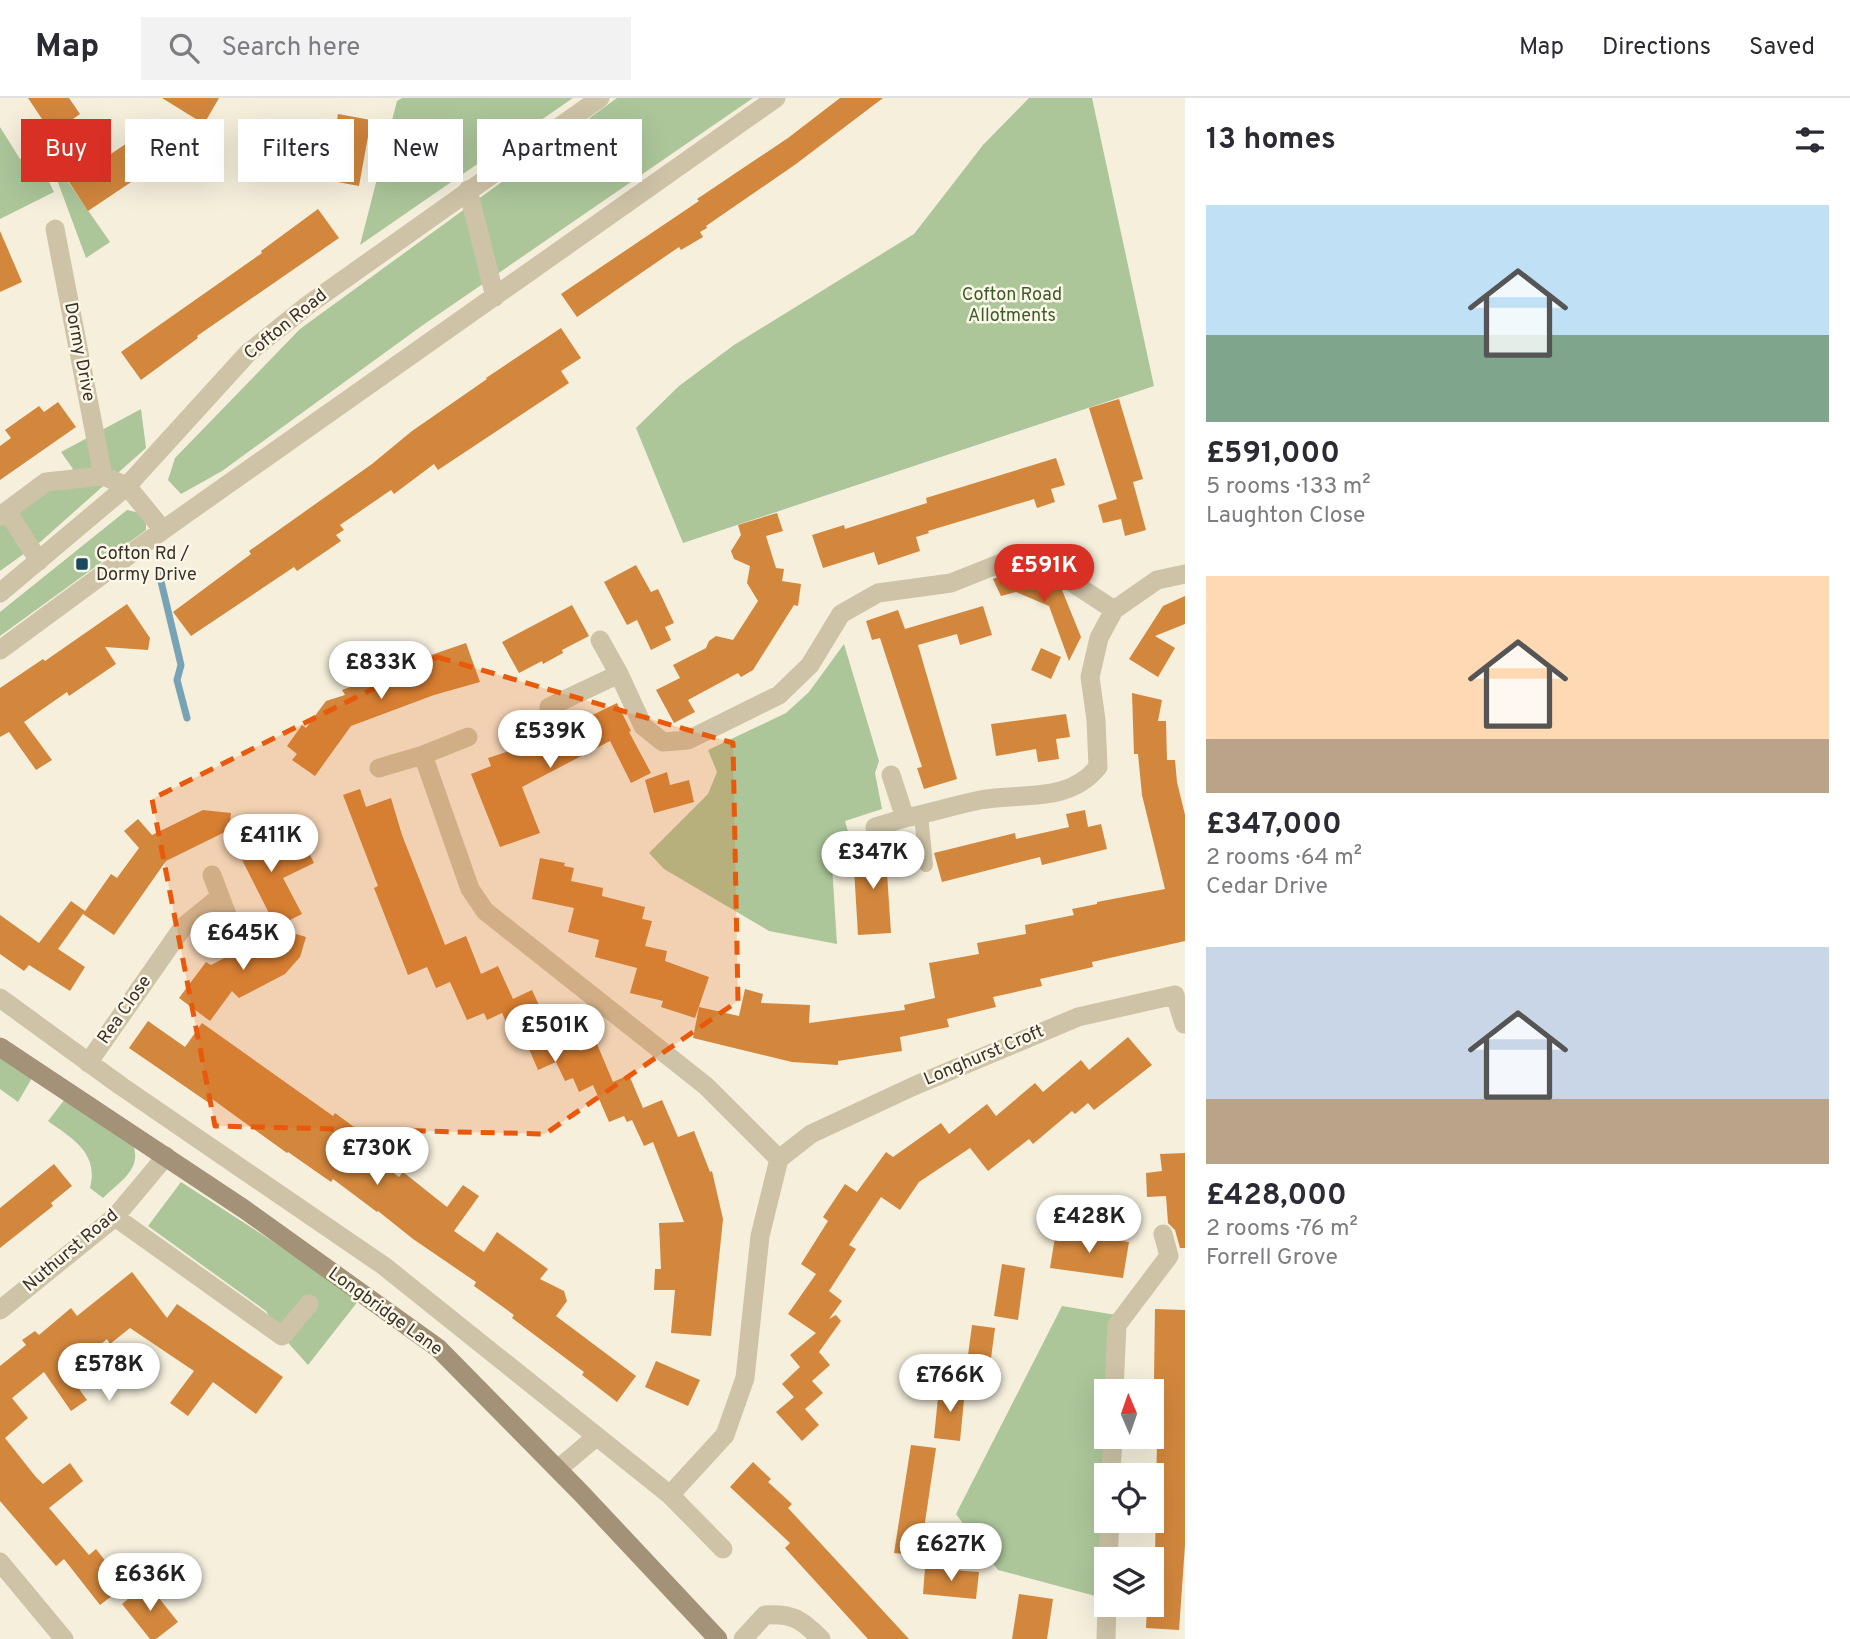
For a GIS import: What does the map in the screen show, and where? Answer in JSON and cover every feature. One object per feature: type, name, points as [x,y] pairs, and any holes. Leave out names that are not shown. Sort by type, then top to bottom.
[{"type":"main road","name":"Longbridge Lane","points":[[0,1047],[166,1156],[438,1348],[558,1469],[718,1639]]},
{"type":"street","name":"Cofton Road","points":[[0,593],[127,486],[248,353],[308,304],[600,98]]},
{"type":"street","points":[[0,650],[163,530],[776,98]]},
{"type":"street","points":[[468,190],[495,297]]},
{"type":"street","name":"Dormy Drive","points":[[55,229],[103,476]]},
{"type":"street","points":[[39,561],[4,514],[46,482],[103,476],[127,486],[163,530]]},
{"type":"street","points":[[600,640],[643,726],[663,742],[688,740],[779,695],[810,665],[841,614],[878,593],[951,583],[1006,561],[1038,560],[1114,610]]},
{"type":"street","points":[[875,827],[982,799],[1062,791],[1088,779],[1098,767],[1096,720],[1090,677],[1099,638],[1114,610],[1157,580],[1185,574]]},
{"type":"street","points":[[549,708],[619,674]]},
{"type":"street","points":[[379,768],[423,755],[468,737]]},
{"type":"street","points":[[423,755],[470,890],[485,911],[706,1086],[779,1159],[760,1236],[744,1378],[725,1435],[670,1495]]},
{"type":"street","points":[[891,775],[913,816]]},
{"type":"street","points":[[212,876],[232,929]]},
{"type":"street","name":"Rea Close","points":[[88,1063],[183,927],[220,897]]},
{"type":"street","name":"Longhurst Croft","points":[[779,1159],[811,1134],[914,1086],[1078,1017],[1180,994],[1184,1024]]},
{"type":"street","name":"Longbridge Lane","points":[[0,998],[88,1063],[384,1266],[670,1495],[723,1549]]},
{"type":"street","name":"Nuthurst Road","points":[[0,1310],[115,1217],[166,1156]]},
{"type":"street","points":[[115,1217],[282,1336],[309,1304]]},
{"type":"street","points":[[1114,1379],[1116,1325],[1177,1258],[1163,1234]]},
{"type":"street","points":[[558,1469],[596,1437]]},
{"type":"street","points":[[0,1562],[64,1639]]},
{"type":"street","points":[[743,1639],[765,1615],[786,1614],[806,1623],[821,1639]]},
{"type":"street","points":[[1105,1639],[1106,1617]]},
{"type":"lane","points":[[913,816],[926,866]]},
{"type":"highlighted area","points":[[437,657],[733,743],[738,1001],[545,1134],[215,1126],[152,799]]},
{"type":"green space","points":[[402,98],[573,98],[543,119],[477,119],[477,164],[463,174],[463,119],[392,119],[397,101]]},
{"type":"green space","points":[[617,98],[753,98],[642,174],[642,119],[588,119]]},
{"type":"green space","name":"Cofton Road Allotments","points":[[1029,98],[1092,98],[1154,386],[683,543],[636,428],[679,386],[734,345],[914,234],[983,145]]},
{"type":"green space","points":[[0,127],[21,158],[21,182],[49,182],[54,192],[0,219]]},
{"type":"green space","points":[[58,182],[68,182],[110,242],[86,258]]},
{"type":"green space","points":[[376,182],[451,182],[360,245]]},
{"type":"green space","points":[[502,182],[631,182],[423,325],[222,471],[181,494],[168,480],[175,458],[300,329]]},
{"type":"green space","points":[[141,409],[146,448],[39,543],[0,571],[0,524],[73,469],[61,452]]},
{"type":"green space","points":[[127,510],[140,513],[146,522],[146,530],[0,636],[0,612]]},
{"type":"green space","points":[[844,644],[879,761],[875,773],[882,809],[845,821],[852,846],[831,850],[837,944],[769,931],[664,869],[649,853],[708,794],[717,772],[708,750],[786,713],[809,692]]},
{"type":"green space","points":[[0,1056],[32,1078],[18,1102],[0,1089]]},
{"type":"green space","points":[[65,1099],[131,1140],[135,1150],[133,1166],[129,1173],[103,1198],[90,1188],[91,1165],[82,1148],[48,1121]]},
{"type":"green space","points":[[181,1182],[359,1300],[308,1365],[282,1336],[266,1311],[148,1226]]},
{"type":"green space","points":[[1062,1306],[1116,1315],[1108,1332],[1106,1379],[1094,1379],[1094,1449],[1104,1449],[1104,1463],[1094,1463],[1094,1533],[1101,1533],[1101,1547],[1094,1547],[1094,1596],[998,1570],[956,1514]]},
{"type":"building","points":[[28,98],[69,98],[80,114],[73,119],[42,119]]},
{"type":"building","points":[[162,98],[219,98],[207,119],[196,119]]},
{"type":"building","points":[[840,98],[883,98],[796,164],[706,226],[707,228],[700,232],[703,237],[681,250],[679,247],[577,317],[561,294],[699,201],[697,199],[788,138]]},
{"type":"building","points":[[338,114],[368,119],[368,136],[359,186],[338,182],[354,182],[354,119],[337,119]]},
{"type":"building","points":[[125,144],[125,182],[131,182],[88,211],[69,182],[111,182],[111,154]]},
{"type":"building","points":[[318,209],[339,238],[197,336],[198,338],[141,380],[121,352],[262,253],[261,251]]},
{"type":"building","points":[[0,231],[22,282],[0,292]]},
{"type":"building","points":[[561,328],[581,358],[561,371],[569,383],[438,470],[434,464],[394,494],[391,490],[340,525],[344,530],[336,535],[341,541],[297,571],[294,567],[191,636],[173,612],[251,554],[249,551],[372,464],[412,431]]},
{"type":"building","points":[[1119,399],[1143,479],[1133,482],[1146,530],[1125,536],[1121,519],[1103,523],[1098,505],[1117,499],[1089,408]]},
{"type":"building","points":[[58,402],[76,427],[0,480],[0,446],[11,438],[5,430],[39,406],[44,412]]},
{"type":"building","points":[[1056,458],[1065,485],[1051,489],[1055,502],[1037,508],[1034,499],[928,531],[929,533],[916,537],[920,551],[878,565],[874,552],[823,568],[812,535],[844,525],[845,529],[927,503],[926,498]]},
{"type":"building","points":[[777,513],[783,531],[766,536],[776,568],[784,569],[782,581],[801,584],[798,606],[794,605],[753,670],[741,677],[738,673],[688,700],[695,712],[674,723],[656,690],[680,678],[673,665],[706,648],[709,641],[716,636],[733,640],[758,601],[747,583],[750,566],[734,559],[731,551],[741,535],[738,525]]},
{"type":"building","points":[[636,565],[651,592],[658,589],[674,623],[665,627],[671,640],[651,650],[637,620],[627,625],[604,582]]},
{"type":"building","points":[[1009,573],[1021,573],[1040,581],[1037,574],[1062,590],[1081,637],[1069,661],[1049,606],[1016,592],[1001,596],[993,579]]},
{"type":"building","points":[[1185,596],[1185,624],[1155,636],[1175,648],[1158,677],[1129,659],[1163,606]]},
{"type":"building","points":[[127,604],[150,638],[148,650],[105,647],[116,664],[69,696],[67,692],[24,722],[52,760],[36,770],[9,732],[0,737],[0,688],[43,659],[45,661]]},
{"type":"building","points":[[572,605],[589,636],[543,664],[542,661],[519,673],[502,642]]},
{"type":"building","points":[[983,606],[992,635],[960,645],[957,634],[918,645],[957,779],[924,789],[917,768],[922,767],[880,638],[872,640],[866,621],[898,610],[905,629]]},
{"type":"building","points":[[466,643],[480,682],[434,695],[351,726],[315,776],[292,760],[297,754],[287,746],[302,725],[306,728],[326,701],[345,695],[342,690],[383,675],[381,668],[400,661],[402,665]]},
{"type":"building","points":[[1041,648],[1061,657],[1051,679],[1031,670]]},
{"type":"building","points":[[1132,693],[1162,700],[1158,721],[1166,721],[1167,760],[1175,760],[1185,815],[1185,941],[1092,962],[1093,967],[1040,979],[1042,986],[993,997],[996,1007],[947,1019],[949,1027],[900,1037],[902,1051],[838,1061],[838,1065],[792,1062],[693,1038],[699,1007],[739,1016],[745,989],[763,994],[761,1003],[810,1005],[809,1023],[905,1010],[904,1005],[935,998],[929,963],[979,954],[977,943],[1026,934],[1025,925],[1074,915],[1072,909],[1165,889],[1142,795],[1138,754],[1134,754]]},
{"type":"building","points":[[617,703],[651,773],[631,783],[610,741],[522,787],[540,833],[500,847],[471,774],[491,766],[488,758],[512,750],[513,754]]},
{"type":"building","points":[[1066,714],[1070,737],[1056,739],[1059,759],[1038,762],[1036,749],[996,756],[991,724]]},
{"type":"building","points":[[667,772],[670,785],[689,780],[694,802],[654,813],[645,780]]},
{"type":"building","points":[[360,789],[366,807],[391,798],[402,835],[445,945],[466,936],[481,974],[498,966],[513,999],[532,990],[549,1027],[566,1020],[580,1051],[597,1044],[613,1082],[629,1075],[643,1108],[662,1100],[678,1137],[694,1131],[710,1172],[712,1171],[723,1219],[711,1336],[671,1333],[675,1290],[654,1290],[655,1269],[661,1269],[659,1223],[684,1222],[653,1142],[644,1146],[632,1120],[627,1122],[624,1116],[609,1122],[593,1085],[579,1092],[573,1078],[565,1081],[556,1062],[538,1070],[523,1035],[514,1039],[502,1013],[487,1020],[484,1013],[467,1020],[450,982],[436,988],[427,967],[408,975],[374,888],[378,886],[343,795]]},
{"type":"building","points":[[203,810],[231,813],[229,830],[166,861],[114,935],[83,914],[111,874],[117,878],[139,848],[124,831],[138,819],[152,835]]},
{"type":"building","points":[[1085,810],[1088,827],[1101,824],[1107,849],[1042,865],[1040,857],[942,882],[934,853],[1015,833],[1016,839],[1069,827],[1066,814]]},
{"type":"building","points":[[257,825],[274,861],[306,847],[314,863],[283,878],[302,914],[276,927],[231,838]]},
{"type":"building","points":[[891,850],[893,873],[887,873],[891,933],[858,935],[853,852]]},
{"type":"building","points":[[540,858],[565,863],[564,866],[574,868],[571,881],[603,888],[602,896],[645,907],[642,919],[652,921],[645,946],[667,951],[665,961],[709,977],[695,1018],[661,1007],[663,1001],[630,993],[637,968],[595,957],[599,940],[568,932],[574,908],[532,899]]},
{"type":"building","points":[[71,901],[85,911],[58,949],[85,967],[70,991],[29,965],[24,971],[0,954],[0,915],[39,943]]},
{"type":"building","points":[[280,929],[306,937],[300,957],[285,974],[239,998],[232,991],[210,1021],[179,998],[206,962],[211,965]]},
{"type":"building","points":[[148,1021],[185,1047],[202,1023],[377,1144],[369,1154],[399,1177],[403,1172],[447,1207],[463,1185],[479,1196],[454,1231],[484,1252],[497,1232],[548,1269],[540,1279],[564,1291],[567,1301],[556,1316],[636,1376],[617,1402],[582,1375],[584,1372],[512,1318],[514,1315],[474,1286],[476,1282],[333,1179],[331,1182],[212,1099],[209,1103],[129,1048]]},
{"type":"building","points":[[1128,1037],[1152,1065],[1094,1110],[1088,1103],[1075,1114],[1072,1111],[1033,1144],[1029,1139],[988,1171],[970,1148],[919,1182],[900,1210],[881,1197],[849,1245],[856,1249],[829,1291],[842,1301],[829,1319],[836,1315],[841,1321],[819,1352],[830,1365],[812,1381],[823,1393],[805,1409],[819,1425],[802,1441],[776,1412],[794,1397],[782,1384],[800,1367],[790,1355],[816,1333],[788,1314],[816,1274],[801,1264],[828,1221],[823,1217],[845,1184],[857,1192],[886,1152],[893,1157],[941,1123],[949,1134],[987,1104],[996,1116],[1035,1083],[1043,1092],[1081,1060],[1089,1070]]},
{"type":"building","points":[[1185,1153],[1185,1248],[1180,1248],[1175,1230],[1168,1223],[1166,1196],[1147,1197],[1146,1173],[1162,1171],[1160,1154]]},
{"type":"building","points":[[54,1164],[72,1186],[51,1203],[53,1206],[0,1248],[0,1208]]},
{"type":"building","points":[[1056,1231],[1129,1242],[1123,1278],[1050,1268]]},
{"type":"building","points":[[1002,1264],[1025,1268],[1018,1320],[994,1316]]},
{"type":"building","points":[[132,1272],[167,1318],[177,1304],[283,1377],[256,1414],[213,1382],[188,1416],[170,1403],[194,1371],[130,1328],[110,1344],[107,1339],[67,1372],[87,1400],[71,1411],[44,1372],[12,1398],[28,1418],[5,1438],[35,1476],[43,1484],[70,1463],[83,1481],[49,1508],[89,1555],[96,1549],[125,1586],[100,1605],[64,1559],[56,1566],[0,1501],[0,1366],[26,1345],[22,1340],[35,1331],[39,1335],[71,1308],[77,1316]]},
{"type":"building","points":[[1155,1309],[1185,1310],[1185,1545],[1179,1630],[1146,1628],[1146,1617],[1164,1617],[1164,1547],[1155,1547],[1155,1533],[1164,1533],[1164,1463],[1157,1463],[1157,1449],[1164,1449],[1164,1379],[1154,1379]]},
{"type":"building","points":[[972,1325],[995,1328],[988,1381],[965,1378]]},
{"type":"building","points":[[656,1361],[700,1380],[688,1406],[645,1387]]},
{"type":"building","points":[[939,1387],[965,1390],[960,1441],[934,1438]]},
{"type":"building","points":[[911,1445],[936,1448],[920,1556],[894,1553]]},
{"type":"building","points":[[753,1462],[771,1479],[768,1482],[792,1504],[788,1508],[909,1639],[868,1639],[785,1548],[790,1543],[730,1487]]},
{"type":"building","points":[[925,1568],[979,1572],[976,1599],[923,1594]]},
{"type":"building","points":[[147,1583],[178,1622],[156,1639],[150,1639],[122,1604]]},
{"type":"building","points":[[1019,1594],[1053,1599],[1047,1639],[1012,1639]]},
{"type":"waterway","points":[[159,573],[181,665],[177,680],[187,718]]},
{"type":"place","name":"Cofton Rd / Dormy Drive","points":[[82,564]]}]
